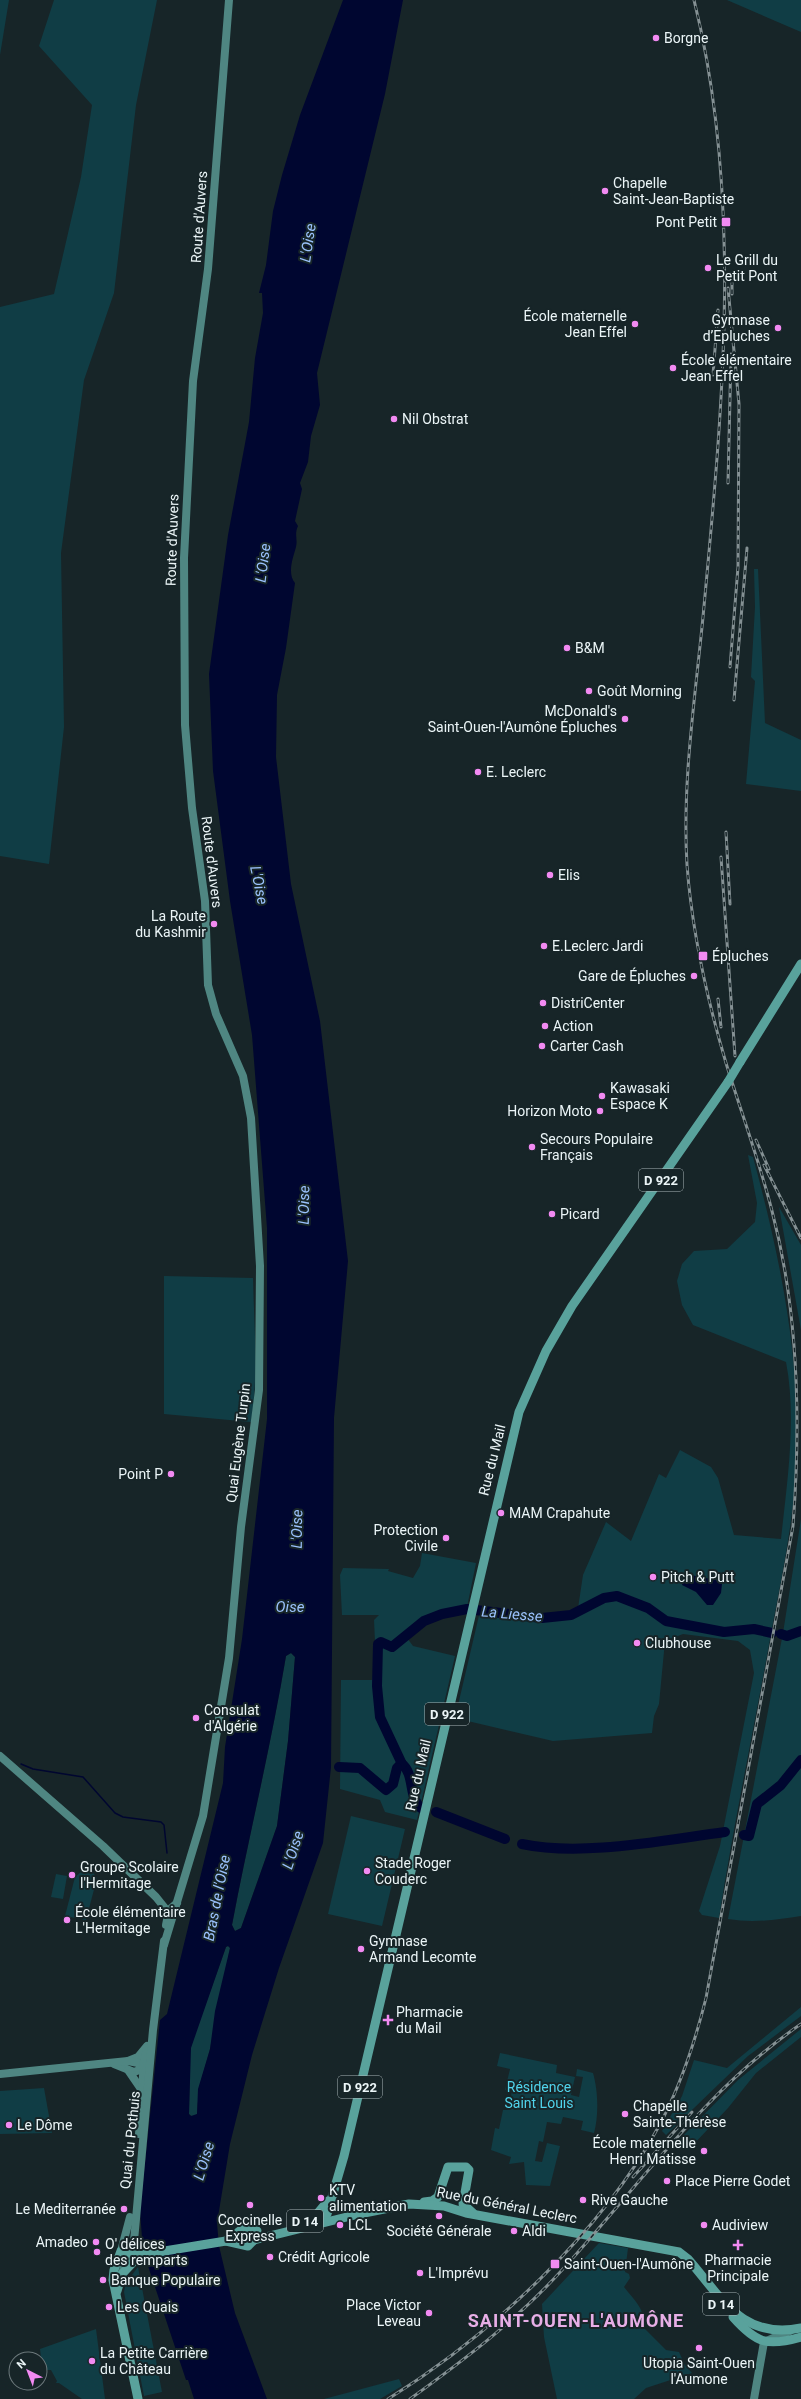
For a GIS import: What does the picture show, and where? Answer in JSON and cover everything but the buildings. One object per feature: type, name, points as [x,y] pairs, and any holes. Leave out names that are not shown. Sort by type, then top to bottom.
[{"type":"main road","name":"Route d'Auvers","points":[[207,974],[205,901],[192,808],[185,725],[184,558],[194,381],[208,269],[229,0]]},
{"type":"main road","name":"Rue du Mail","points":[[324,2217],[344,2156],[471,1610],[519,1412],[546,1351],[572,1306],[728,1082],[801,964]]},
{"type":"main road","name":"Quai Eugène Turpin","points":[[171,1910],[203,1816],[226,1676],[241,1527],[259,1390],[260,1266],[250,1104],[243,1076],[216,1014],[207,974]]},
{"type":"main road","points":[[0,1756],[171,1910]]},
{"type":"main road","name":"Quai du Pothuis","points":[[121,2250],[131,2213],[139,2133],[145,2088],[151,2063],[153,2030],[164,1945],[171,1910]]},
{"type":"main road","name":"Quai du Pothuis","points":[[143,2069],[153,2030]]},
{"type":"main road","name":"Quai du Pothuis","points":[[128,2061],[138,2057],[149,2044]]},
{"type":"main road","points":[[0,2074],[113,2064],[128,2061],[138,2063],[143,2069],[145,2088]]},
{"type":"main road","points":[[113,2064],[137,2072],[151,2063]]},
{"type":"main road","points":[[128,2070],[145,2088]]},
{"type":"main road","name":"Quai du Pothuis","points":[[138,2254],[145,2088]]},
{"type":"main road","points":[[409,2204],[432,2201],[438,2197],[448,2167],[466,2167],[469,2170],[463,2203],[474,2213]]},
{"type":"main road","name":"Rue du Mail","points":[[324,2217],[320,2212],[333,2191]]},
{"type":"main road","points":[[438,2197],[448,2207],[463,2203]]},
{"type":"main road","name":"Rue du Général Leclerc","points":[[252,2230],[267,2232],[324,2217],[359,2214],[409,2204],[448,2207],[672,2252]]},
{"type":"main road","name":"Rue du Général Leclerc","points":[[254,2240],[324,2217],[359,2214]]},
{"type":"main road","points":[[137,2398],[113,2275],[121,2250],[138,2254],[225,2241],[249,2245],[254,2240],[252,2230],[245,2228],[225,2241]]},
{"type":"main road","points":[[238,2232],[237,2238],[239,2243]]},
{"type":"main road","name":"D 14","points":[[672,2252],[679,2252],[688,2259],[736,2313],[754,2326],[773,2331],[791,2331]]},
{"type":"main road","name":"D 14","points":[[672,2252],[684,2261],[744,2329],[764,2342],[801,2328]]},
{"type":"main road","points":[[117,2294],[122,2274],[138,2254]]},
{"type":"main road","points":[[754,2326],[764,2342],[754,2399]]},
{"type":"main road","points":[[764,2342],[781,2343],[801,2337]]},
{"type":"green space","points":[[0,0],[9,0],[0,55]]},
{"type":"green space","points":[[54,0],[157,0],[136,105],[114,293],[84,380],[61,553],[64,727],[49,864],[0,856],[0,307],[54,294],[81,177],[92,105],[39,46]]},
{"type":"green space","points":[[727,0],[801,0],[801,32]]},
{"type":"green space","points":[[754,569],[758,569],[765,723],[801,740],[801,791],[746,784],[755,681],[751,677],[755,607]]},
{"type":"green space","points":[[748,1155],[753,1157],[771,1227],[785,1297],[794,1368],[797,1440],[795,1487],[785,1558],[719,1918],[702,1915],[699,1911],[720,1846],[754,1673],[750,1650],[738,1641],[683,1634],[665,1641],[659,1704],[654,1716],[652,1733],[553,1741],[455,1718],[481,1607],[542,1616],[577,1615],[583,1575],[606,1522],[631,1541],[659,1474],[666,1478],[680,1450],[711,1467],[718,1478],[734,1535],[781,1539],[791,1428],[791,1405],[786,1362],[693,1325],[682,1305],[677,1281],[682,1264],[694,1251],[727,1249],[755,1222],[757,1203]]},
{"type":"green space","points":[[779,1207],[801,1245],[801,1330]]},
{"type":"green space","points":[[164,1276],[253,1278],[255,1386],[251,1422],[164,1414]]},
{"type":"green space","points":[[801,1519],[801,1916],[783,1919],[746,1921],[728,1919],[783,1633]]},
{"type":"green space","points":[[422,1553],[476,1563],[466,1612],[434,1619],[407,1638],[413,1646],[455,1656],[417,1820],[385,1812],[380,1800],[340,1789],[341,1680],[372,1680],[376,1663],[374,1620],[379,1615],[342,1615],[340,1575],[343,1568],[389,1569],[388,1571],[413,1578],[420,1566]]},
{"type":"green space","points":[[291,1653],[295,1657],[288,1741],[277,1826],[241,1928],[235,1931],[232,1925],[274,1723],[286,1656]]},
{"type":"green space","name":"Stade Roger Couderc","points":[[351,1816],[405,1829],[382,1926],[328,1914]]},
{"type":"green space","points":[[88,1866],[97,1878],[86,1920],[65,1916],[75,1877]]},
{"type":"green space","points":[[56,1874],[67,1876],[63,1899],[51,1897]]},
{"type":"green space","points":[[228,1946],[230,1948],[210,2049],[199,2088],[197,2114],[193,2117],[189,2114],[190,2048],[226,1947]]},
{"type":"green space","points":[[801,2007],[801,2016],[748,2056],[666,2135],[662,2131],[682,2096],[694,2060],[727,2068]]},
{"type":"green space","points":[[801,2029],[801,2037],[756,2073],[728,2108],[691,2147],[682,2149],[678,2141],[738,2080]]},
{"type":"green space","name":"Résidence Saint Louis","points":[[500,2053],[557,2065],[556,2073],[575,2077],[571,2095],[579,2097],[583,2077],[576,2076],[577,2069],[593,2073],[597,2103],[597,2118],[594,2133],[581,2130],[583,2121],[563,2117],[561,2124],[547,2122],[543,2142],[539,2141],[535,2161],[542,2162],[547,2143],[560,2146],[550,2186],[526,2185],[524,2162],[509,2164],[511,2157],[491,2150],[495,2128],[499,2129],[503,2110],[508,2110],[512,2091],[505,2090],[510,2069],[497,2066]]},
{"type":"green space","points":[[44,2088],[52,2133],[0,2134],[0,2091]]},
{"type":"green space","points":[[599,2243],[628,2248],[625,2272],[629,2274],[630,2278],[624,2287],[639,2306],[643,2316],[644,2328],[666,2350],[679,2352],[685,2365],[692,2373],[646,2388],[634,2399],[557,2399],[544,2337],[542,2304]]},
{"type":"green space","points":[[138,2267],[162,2392],[144,2396],[124,2292],[126,2283]]},
{"type":"green space","points":[[96,2329],[105,2399],[82,2399],[59,2383],[56,2383],[57,2381],[51,2370],[48,2370],[48,2351],[40,2351],[40,2349]]},
{"type":"green space","points":[[399,2379],[402,2386],[380,2399],[324,2399]]},
{"type":"water","points":[[343,0],[403,0],[385,94],[317,373],[320,405],[311,436],[308,462],[300,483],[302,489],[295,521],[298,526],[291,570],[291,575],[295,583],[286,648],[277,695],[276,757],[291,884],[320,1021],[348,1261],[334,1418],[331,1767],[323,1843],[279,1968],[252,2055],[230,2144],[217,2223],[219,2246],[235,2313],[267,2399],[194,2399],[188,2380],[186,2380],[143,2251],[140,2211],[160,2020],[167,2014],[223,1783],[225,1747],[242,1639],[267,1419],[267,1228],[252,1035],[230,901],[213,771],[209,674],[228,535],[249,422],[255,358],[263,313],[262,293],[259,293],[266,265],[273,211],[300,115]],"holes":[[[291,1653],[295,1657],[288,1741],[277,1826],[241,1928],[235,1931],[232,1925],[274,1723],[286,1656]],[[228,1946],[230,1948],[215,2011],[210,2049],[198,2089],[197,2114],[191,2116],[189,2114],[191,2048],[226,1947]]]},
{"type":"water","points":[[691,1575],[716,1580],[722,1584],[721,1593],[713,1605],[707,1605],[696,1592],[682,1585],[684,1577]]},
{"type":"waterway","name":"La Liesse","points":[[399,1766],[402,1764],[380,1717],[377,1686],[378,1644],[381,1642],[392,1647],[424,1621],[442,1614],[467,1609],[542,1618],[571,1615],[604,1598],[617,1596],[648,1608],[666,1621],[724,1632],[754,1629],[772,1633]]},
{"type":"waterway","name":"La Liesse","points":[[781,1634],[787,1636],[801,1631]]},
{"type":"waterway","name":"La Liesse","points":[[744,1835],[749,1836],[757,1804],[781,1785],[801,1760]]},
{"type":"waterway","points":[[21,1764],[33,1769],[83,1777],[115,1813],[123,1817],[161,1822],[164,1825],[167,1853]]},
{"type":"waterway","name":"La Liesse","points":[[402,1764],[409,1774],[414,1798],[421,1808]]},
{"type":"waterway","name":"La Liesse","points":[[339,1767],[360,1768],[386,1790],[393,1784],[397,1768]]},
{"type":"waterway","name":"La Liesse","points":[[436,1812],[505,1839]]},
{"type":"waterway","name":"La Liesse","points":[[522,1844],[545,1848],[596,1848],[649,1843],[725,1832]]},
{"type":"railway","points":[[388,2399],[427,2373],[504,2313],[575,2243],[635,2166],[667,2111],[687,2063],[706,1998],[793,1526],[796,1487],[797,1407],[796,1367],[788,1288],[781,1250],[767,1192],[726,1063],[701,965],[689,890],[687,865],[686,803],[690,741],[717,463],[722,385],[724,307],[724,230],[719,153],[710,76],[694,0]]},
{"type":"railway","points":[[732,278],[732,294]]},
{"type":"railway","points":[[728,288],[739,404],[738,567],[730,667]]},
{"type":"railway","points":[[713,375],[718,310]]},
{"type":"railway","points":[[728,483],[731,354]]},
{"type":"railway","points":[[734,700],[747,548]]},
{"type":"railway","points":[[726,832],[730,904]]},
{"type":"railway","points":[[721,857],[735,1056]]},
{"type":"railway","points":[[718,999],[721,1027]]},
{"type":"railway","points":[[756,1140],[769,1169]]},
{"type":"railway","points":[[764,1165],[801,1238]]},
{"type":"railway","points":[[410,2399],[489,2339],[527,2306],[562,2270],[674,2140],[703,2109],[734,2078],[766,2050],[801,2024]]},
{"type":"railway","points":[[633,2177],[692,2112]]},
{"type":"place","name":"Borgne","points":[[656,38]]},
{"type":"place","name":"Chapelle Saint-Jean-Baptiste","points":[[605,191]]},
{"type":"place","name":"Pont Petit","points":[[726,222]]},
{"type":"place","name":"Le Grill du Petit Pont","points":[[708,268]]},
{"type":"place","name":"École maternelle Jean Effel","points":[[635,324]]},
{"type":"place","name":"Gymnase d’Epluches","points":[[778,328]]},
{"type":"place","name":"École élémentaire Jean Effel","points":[[673,368]]},
{"type":"place","name":"Nil Obstrat","points":[[394,419]]},
{"type":"place","name":"B&M","points":[[567,648]]},
{"type":"place","name":"Goût Morning","points":[[589,691]]},
{"type":"place","name":"McDonald's Saint-Ouen-l'Aumône Épluches","points":[[625,719]]},
{"type":"place","name":"E. Leclerc","points":[[478,772]]},
{"type":"place","name":"Elis","points":[[550,875]]},
{"type":"place","name":"La Route du Kashmir","points":[[214,924]]},
{"type":"place","name":"E.Leclerc Jardi","points":[[544,946]]},
{"type":"place","name":"Épluches","points":[[703,956]]},
{"type":"place","name":"Gare de Épluches","points":[[694,976]]},
{"type":"place","name":"DistriCenter","points":[[543,1003]]},
{"type":"place","name":"Action","points":[[545,1026]]},
{"type":"place","name":"Carter Cash","points":[[542,1046]]},
{"type":"place","name":"Kawasaki Espace K","points":[[602,1096]]},
{"type":"place","name":"Horizon Moto","points":[[600,1111]]},
{"type":"place","name":"Secours Populaire Français","points":[[532,1147]]},
{"type":"place","name":"Picard","points":[[552,1214]]},
{"type":"place","name":"Point P","points":[[171,1474]]},
{"type":"place","name":"MAM Crapahute","points":[[501,1513]]},
{"type":"place","name":"Protection Civile","points":[[446,1538]]},
{"type":"place","name":"Pitch & Putt","points":[[653,1577]]},
{"type":"place","name":"Clubhouse","points":[[637,1643]]},
{"type":"place","name":"Consulat d'Algérie","points":[[196,1718]]},
{"type":"place","name":"Stade Roger Couderc","points":[[367,1871]]},
{"type":"place","name":"Groupe Scolaire l'Hermitage","points":[[72,1875]]},
{"type":"place","name":"École élémentaire L'Hermitage","points":[[67,1920]]},
{"type":"place","name":"Gymnase Armand Lecomte","points":[[361,1949]]},
{"type":"place","name":"Pharmacie du Mail","points":[[388,2020]]},
{"type":"place","name":"Chapelle Sainte-Thérèse","points":[[625,2114]]},
{"type":"place","name":"Le Dôme","points":[[9,2125]]},
{"type":"place","name":"École maternelle Henri Matisse","points":[[704,2151]]},
{"type":"place","name":"Place Pierre Godet","points":[[667,2181]]},
{"type":"place","name":"KTV alimentation","points":[[321,2198]]},
{"type":"place","name":"Rive Gauche","points":[[583,2200]]},
{"type":"place","name":"Coccinelle Express","points":[[250,2205]]},
{"type":"place","name":"Le Mediterranée","points":[[124,2209]]},
{"type":"place","name":"Société Générale","points":[[439,2216]]},
{"type":"place","name":"LCL","points":[[340,2225]]},
{"type":"place","name":"Audiview","points":[[704,2225]]},
{"type":"place","name":"Aldi","points":[[514,2231]]},
{"type":"place","name":"Amadeo","points":[[96,2242]]},
{"type":"place","name":"Pharmacie Principale","points":[[738,2245]]},
{"type":"place","name":"O' délices des remparts","points":[[97,2252]]},
{"type":"place","name":"Crédit Agricole","points":[[270,2257]]},
{"type":"place","name":"Saint-Ouen-l'Aumône","points":[[555,2264]]},
{"type":"place","name":"L'Imprévu","points":[[420,2273]]},
{"type":"place","name":"Banque Populaire","points":[[103,2280]]},
{"type":"place","name":"Les Quais","points":[[109,2307]]},
{"type":"place","name":"Place Victor Leveau","points":[[429,2313]]},
{"type":"place","name":"Utopia Saint-Ouen l'Aumone","points":[[699,2348]]},
{"type":"place","name":"La Petite Carrière du Château","points":[[92,2361]]},
{"type":"district","name":"SAINT-OUEN-L'AUMÔNE","points":[[576,2320]]},
{"type":"water label","name":"L'Oise","points":[[308,243]]},
{"type":"water label","name":"L'Oise","points":[[263,563]]},
{"type":"water label","name":"L'Oise","points":[[259,885]]},
{"type":"water label","name":"L'Oise","points":[[304,1205]]},
{"type":"water label","name":"L'Oise","points":[[297,1529]]},
{"type":"water label","name":"Oise","points":[[290,1607]]},
{"type":"water label","name":"L'Oise","points":[[293,1850]]},
{"type":"water label","name":"Bras de l'Oise","points":[[217,1898]]},
{"type":"water label","name":"L'Oise","points":[[204,2161]]}]
